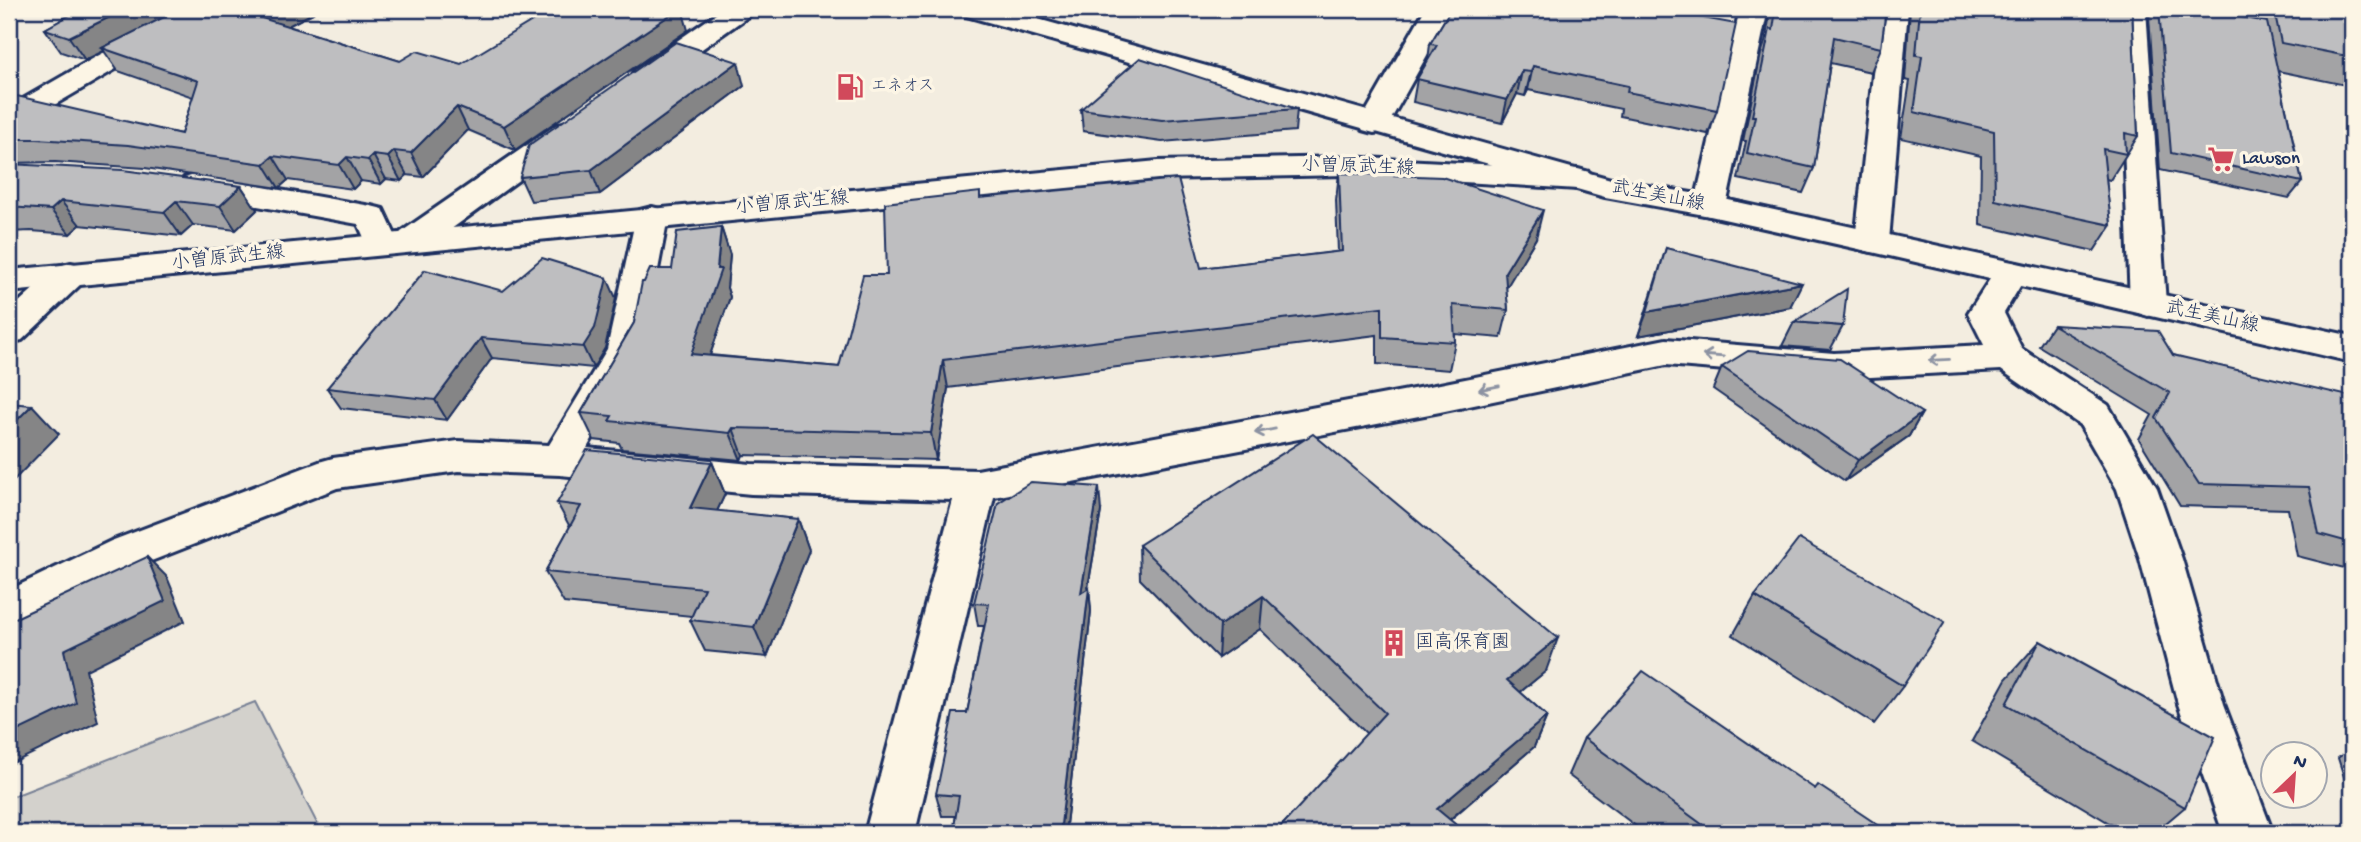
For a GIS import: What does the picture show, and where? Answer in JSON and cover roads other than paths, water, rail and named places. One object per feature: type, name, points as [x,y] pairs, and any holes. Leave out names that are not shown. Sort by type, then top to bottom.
[{"type":"street","points":[[9,119],[111,60],[211,9]]},
{"type":"street","points":[[628,89],[740,9]]},
{"type":"street","name":"武生美山線","points":[[977,9],[1374,124],[1616,190],[1710,206],[2352,349]]},
{"type":"street","points":[[1374,124],[1439,9]]},
{"type":"street","points":[[1710,206],[1754,9]]},
{"type":"street","points":[[1872,241],[1894,9]]},
{"type":"street","points":[[2132,9],[2148,304]]},
{"type":"street","points":[[166,181],[370,216],[398,242],[594,113]]},
{"type":"street","name":"小曽原武生線","points":[[9,281],[1158,170],[1346,166],[1578,179]]},
{"type":"street","points":[[560,460],[625,349],[652,217]]},
{"type":"street","points":[[2011,273],[1986,313],[2008,357],[2094,415],[2137,488],[2161,559],[2201,704],[2248,833]]},
{"type":"street","points":[[9,331],[71,274]]},
{"type":"street","points":[[9,610],[126,553],[332,473],[458,456],[560,460],[751,479],[977,485],[1440,398],[1666,352],[1834,366],[2008,357]]},
{"type":"street","points":[[890,833],[977,485]]},
{"type":"place","name":"エネオス","points":[[850,87]]},
{"type":"place","name":"Lawson","points":[[2221,159]]},
{"type":"place","name":"国高保育園","points":[[1394,643]]}]
